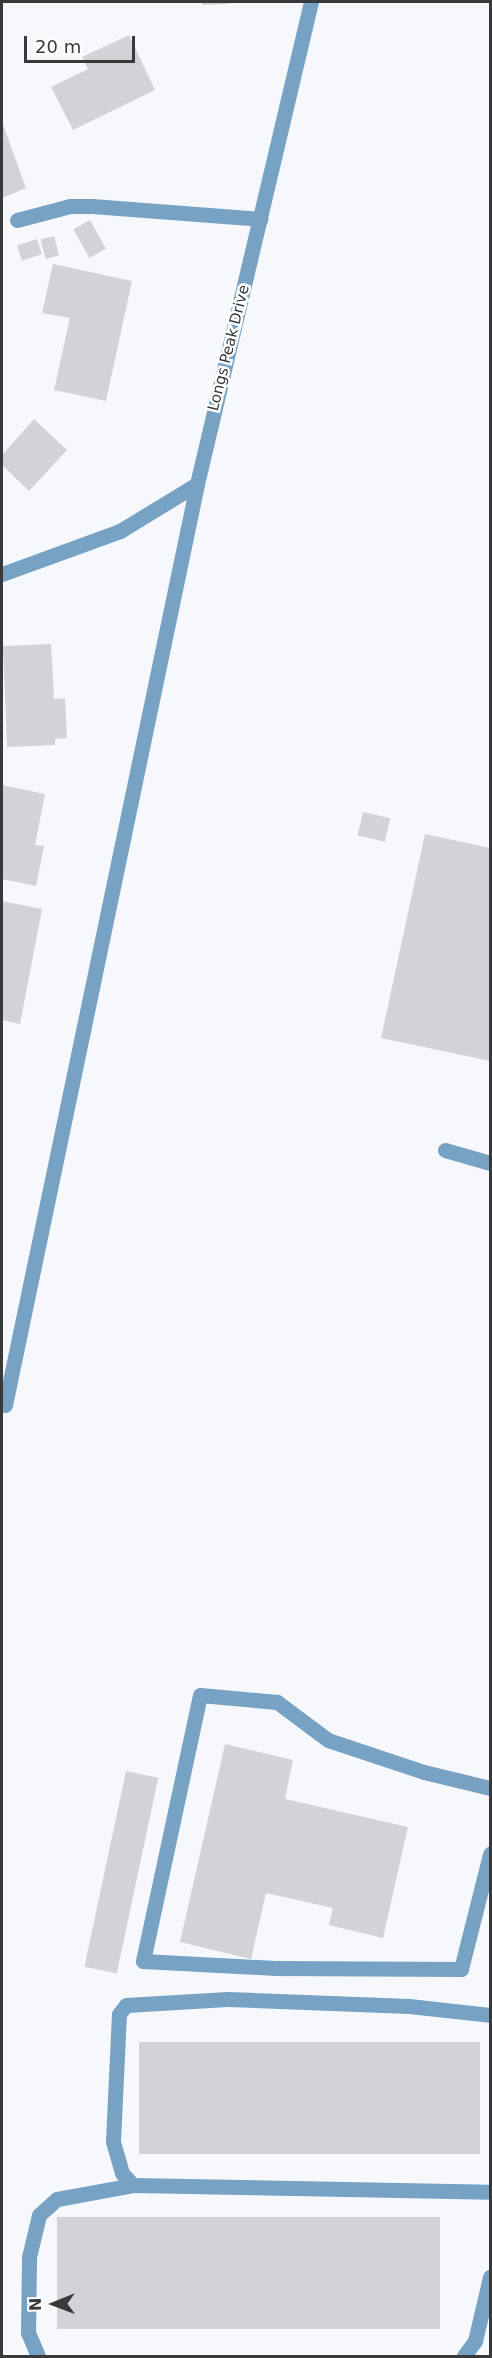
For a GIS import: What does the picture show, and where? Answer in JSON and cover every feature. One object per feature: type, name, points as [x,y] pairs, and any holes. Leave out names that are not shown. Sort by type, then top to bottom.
[{"type":"street","name":"Longs Peak Drive","points":[[5,1405],[196,484],[311,2]]},
{"type":"street","points":[[17,220],[70,206],[260,219]]},
{"type":"street","points":[[2,574],[120,531],[196,484]]},
{"type":"street","points":[[445,1150],[490,1163]]},
{"type":"street","points":[[490,1788],[424,1772],[328,1740],[277,1702],[200,1695],[143,1961],[276,1968],[460,1969],[490,1854]]},
{"type":"street","points":[[133,2185],[122,2173],[113,2141],[119,2014],[126,2005],[227,1999],[409,2006],[490,2015]]},
{"type":"street","points":[[38,2356],[28,2333],[29,2257],[39,2215],[66,2196],[133,2185],[490,2192]]},
{"type":"street","points":[[464,2356],[475,2341],[490,2277]]},
{"type":"building","points":[[202,2],[229,2],[229,4],[202,5]]},
{"type":"building","points":[[129,35],[155,90],[73,130],[51,87],[88,69],[82,57]]},
{"type":"building","points":[[2,122],[26,188],[2,198]]},
{"type":"building","points":[[90,220],[106,249],[89,258],[73,229]]},
{"type":"building","points":[[54,236],[59,255],[46,259],[40,240]]},
{"type":"building","points":[[37,239],[42,254],[22,261],[17,245]]},
{"type":"building","points":[[53,264],[132,281],[106,401],[54,390],[70,318],[42,313]]},
{"type":"building","points":[[34,419],[67,450],[29,491],[2,465],[2,455]]},
{"type":"building","points":[[51,644],[54,699],[65,698],[67,738],[55,739],[55,745],[7,747],[3,646]]},
{"type":"building","points":[[2,785],[45,794],[35,845],[44,846],[36,886],[2,879]]},
{"type":"building","points":[[363,812],[390,818],[385,842],[358,835]]},
{"type":"building","points":[[425,834],[490,848],[490,1061],[381,1038]]},
{"type":"building","points":[[2,901],[42,909],[20,1024],[2,1020]]},
{"type":"building","points":[[225,1744],[293,1760],[285,1799],[408,1827],[383,1938],[329,1925],[333,1908],[266,1893],[251,1959],[180,1942]]},
{"type":"building","points":[[126,1771],[158,1778],[117,1973],[84,1967]]},
{"type":"building","points":[[139,2042],[480,2042],[480,2154],[139,2154]]},
{"type":"building","points":[[57,2217],[440,2217],[440,2329],[57,2329]]}]
